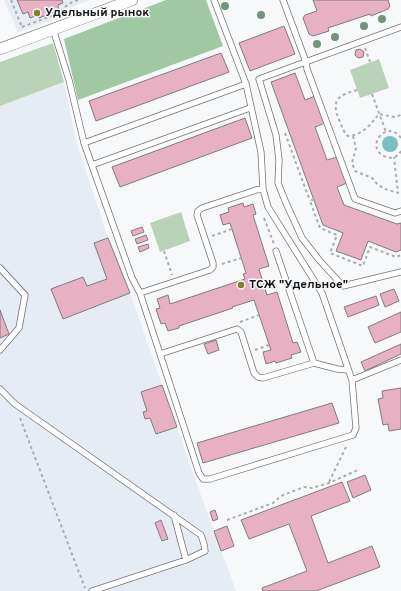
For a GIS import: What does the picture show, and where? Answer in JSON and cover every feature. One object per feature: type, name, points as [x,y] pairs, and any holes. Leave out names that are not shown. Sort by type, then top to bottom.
[{"type":"street","points":[[0,49],[132,0]]},
{"type":"lane","points":[[53,29],[69,80],[84,143],[132,278],[140,293],[199,473],[203,479],[210,479],[352,435],[356,428],[352,380],[322,292],[268,207],[262,189],[261,152],[250,108],[246,84],[214,0]]},
{"type":"lane","points":[[282,0],[355,199],[395,213],[401,211]]},
{"type":"lane","points":[[401,27],[259,79],[276,135],[280,160],[278,183],[302,238],[320,261],[343,286],[401,272]]},
{"type":"lane","points":[[84,143],[246,84]]},
{"type":"lane","points":[[92,165],[250,108]]},
{"type":"lane","points":[[140,293],[210,270],[213,267],[197,215],[198,211],[208,206],[262,189]]},
{"type":"lane","points":[[276,251],[314,363]]},
{"type":"lane","points":[[0,268],[25,295],[19,328],[0,350]]},
{"type":"lane","points":[[160,354],[237,329],[241,332],[254,373],[258,377],[263,378],[314,363],[337,369],[348,370]]},
{"type":"lane","points":[[352,380],[401,360]]},
{"type":"lane","points":[[0,389],[15,404],[201,535],[205,551],[186,560],[92,591]]},
{"type":"lane","points":[[174,515],[186,560]]},
{"type":"path","points":[[11,0],[27,39]]},
{"type":"path","points":[[22,27],[59,13],[68,4],[78,0]]},
{"type":"path","points":[[363,41],[370,62]]},
{"type":"path","points":[[357,90],[344,93],[339,96],[335,107],[344,133],[348,136],[353,136],[367,128],[380,114]]},
{"type":"path","points":[[372,94],[386,132]]},
{"type":"path","points":[[380,114],[394,117],[401,115]]},
{"type":"path","points":[[283,128],[320,228],[337,235],[330,253],[363,266],[370,247],[396,257],[401,255]]},
{"type":"path","points":[[401,138],[393,132],[386,132],[380,135],[377,141],[377,148],[381,154],[387,158],[394,157],[400,154],[401,151]]},
{"type":"path","points":[[353,136],[356,148],[352,163],[355,171],[372,178],[378,185],[385,189],[398,193],[394,157]]},
{"type":"path","points":[[310,201],[314,200]]},
{"type":"path","points":[[264,216],[276,251]]},
{"type":"path","points":[[206,242],[211,236],[232,229]]},
{"type":"path","points":[[164,251],[175,282]]},
{"type":"path","points":[[213,267],[241,258]]},
{"type":"path","points":[[237,329],[240,322],[259,315]]},
{"type":"path","points":[[249,356],[250,352],[269,345]]},
{"type":"path","points":[[15,404],[86,591]]},
{"type":"path","points":[[329,482],[352,435]]},
{"type":"path","points":[[227,520],[273,503],[281,496],[304,487],[312,488],[360,469]]},
{"type":"shaded area","name":"Удельный рынок","points":[[4,0],[89,0],[67,9],[61,17],[18,32]]},
{"type":"shaded area","points":[[64,82],[77,144],[108,238],[130,293],[236,591],[0,591],[0,106]]},
{"type":"green space","points":[[166,0],[206,0],[223,46],[78,100],[64,39]]},
{"type":"green space","points":[[53,43],[64,82],[0,106],[0,62]]},
{"type":"green space","points":[[379,59],[389,88],[360,98],[350,70]]},
{"type":"green space","points":[[181,212],[190,241],[160,252],[150,223]]},
{"type":"water","points":[[387,136],[393,136],[398,141],[396,150],[393,152],[387,152],[382,147],[382,141]]},
{"type":"building","points":[[17,0],[62,0],[63,3],[58,5],[59,10],[39,18],[38,15],[30,18],[28,12],[23,14]]},
{"type":"building","points":[[313,0],[388,0],[390,6],[388,9],[371,16],[370,14],[328,28],[329,31],[313,36],[309,34],[303,18],[305,15],[317,11]]},
{"type":"building","points":[[284,26],[295,54],[250,71],[239,43]]},
{"type":"building","points":[[360,49],[364,52],[363,57],[358,58],[355,55],[356,50]]},
{"type":"building","points":[[221,53],[229,72],[96,121],[89,101]]},
{"type":"building","points":[[295,73],[305,100],[315,96],[325,123],[315,127],[327,160],[337,157],[347,183],[337,187],[344,205],[397,224],[401,223],[401,250],[396,252],[368,241],[361,260],[336,251],[343,233],[323,225],[271,82]]},
{"type":"building","points":[[245,118],[252,138],[120,187],[112,167]]},
{"type":"building","points":[[243,203],[244,207],[253,204],[256,214],[253,215],[269,266],[259,269],[267,295],[277,292],[293,343],[297,342],[301,352],[291,355],[292,358],[276,363],[275,361],[266,364],[263,352],[271,350],[254,300],[168,331],[165,323],[161,324],[156,309],[160,308],[157,299],[168,295],[170,304],[245,279],[243,274],[246,273],[230,223],[223,225],[220,215],[229,212],[228,208]]},
{"type":"building","points":[[142,227],[144,232],[133,236],[131,231]]},
{"type":"building","points":[[146,235],[148,240],[137,244],[135,239]]},
{"type":"building","points":[[108,238],[130,293],[63,319],[51,289],[83,277],[87,286],[107,279],[94,243]]},
{"type":"building","points":[[148,244],[149,248],[140,252],[138,247]]},
{"type":"building","points":[[394,289],[399,301],[385,307],[380,294]]},
{"type":"building","points":[[376,296],[379,305],[348,317],[344,307]]},
{"type":"building","points":[[0,310],[9,334],[0,338]]},
{"type":"building","points":[[401,312],[401,332],[375,343],[368,327]]},
{"type":"building","points":[[216,340],[219,350],[208,354],[204,344]]},
{"type":"building","points":[[401,344],[401,354],[365,371],[361,362]]},
{"type":"building","points":[[162,385],[177,427],[156,434],[150,418],[145,419],[143,412],[147,411],[141,392]]},
{"type":"building","points":[[401,388],[401,429],[389,431],[388,424],[383,425],[378,399],[383,398],[382,391]]},
{"type":"building","points":[[332,403],[339,423],[203,463],[197,443]]},
{"type":"building","points":[[365,475],[371,490],[353,498],[347,482]]},
{"type":"building","points":[[342,482],[350,501],[311,516],[328,563],[372,546],[380,567],[316,591],[263,591],[262,588],[307,571],[289,524],[249,539],[241,520]]},
{"type":"building","points":[[215,510],[218,519],[213,521],[210,512]]},
{"type":"building","points":[[161,520],[168,539],[162,541],[155,523]]},
{"type":"building","points":[[227,526],[234,546],[221,551],[214,531]]},
{"type":"place","name":"Удельный рынок","points":[[37,13]]},
{"type":"place","name":"ТСЖ \"Удельное\"","points":[[241,285]]}]
